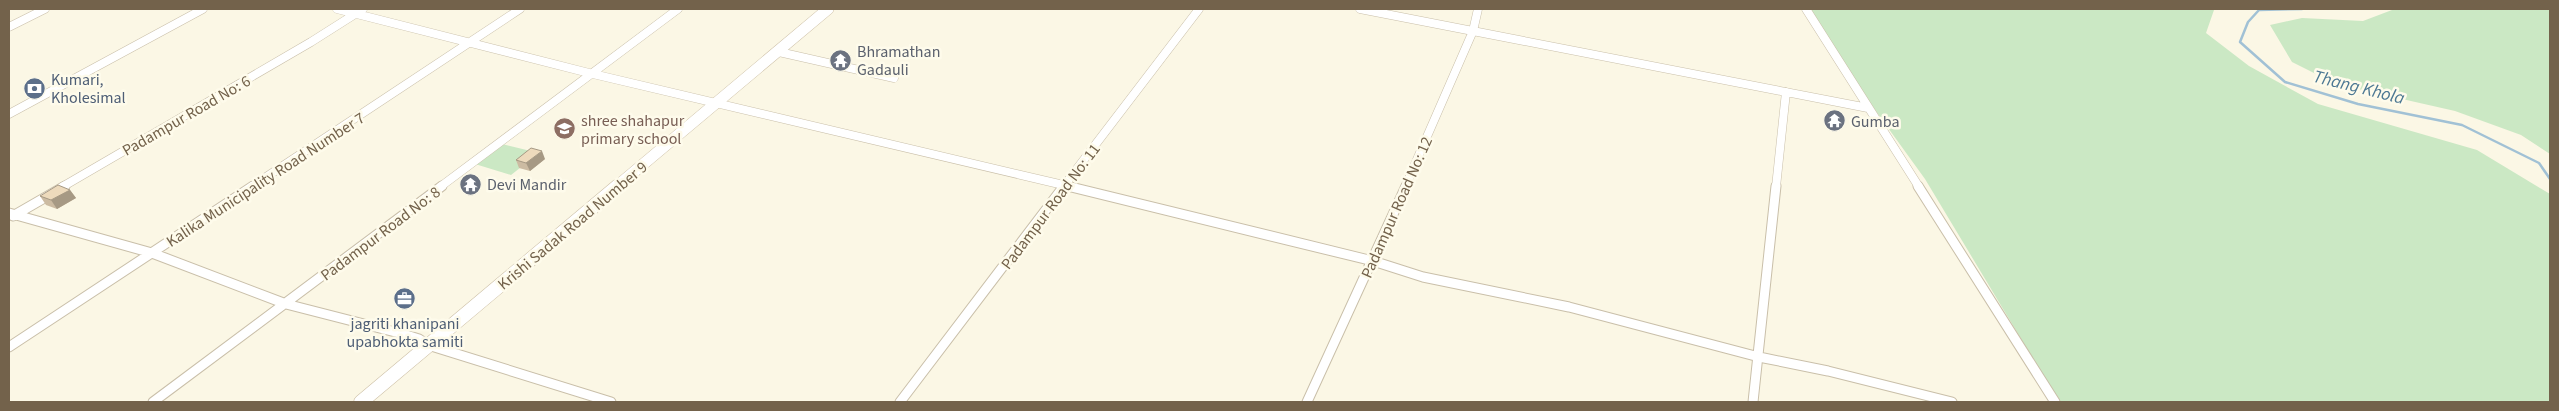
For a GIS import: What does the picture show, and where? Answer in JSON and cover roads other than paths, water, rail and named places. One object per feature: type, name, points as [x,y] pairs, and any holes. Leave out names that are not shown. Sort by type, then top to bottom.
[{"type":"street","points":[[9,27],[46,9]]},
{"type":"street","points":[[9,114],[203,9]]},
{"type":"street","points":[[337,9],[358,11],[593,74],[719,101],[1373,261],[1424,277],[1570,307],[1759,357],[1828,371],[1952,402]]},
{"type":"street","name":"Kalika Municipality Road Number 7","points":[[9,347],[520,9]]},
{"type":"street","name":"Padampur Road No: 8","points":[[153,402],[678,9]]},
{"type":"street","name":"Krishi Sadak Road Number 9","points":[[361,402],[828,9]]},
{"type":"street","name":"Padampur Road No: 11","points":[[900,402],[1199,9]]},
{"type":"street","points":[[1360,9],[1868,108]]},
{"type":"street","name":"Padampur Road No: 12","points":[[1307,402],[1373,261],[1472,31],[1478,9]]},
{"type":"street","points":[[1806,9],[2055,402]]},
{"type":"street","name":"Padampur Road No: 6","points":[[11,216],[302,47],[358,11]]},
{"type":"street","points":[[779,52],[894,78]]},
{"type":"street","points":[[1753,402],[1786,92]]},
{"type":"street","points":[[11,216],[152,253],[286,304],[403,334],[428,345],[610,402]]},
{"type":"waterway","name":"Thang Khola","points":[[2302,9],[2259,10],[2248,22],[2240,42],[2285,82],[2358,104],[2462,125],[2539,163],[2550,179]]},
{"type":"place","name":"Bhramathan Gadauli","points":[[841,60]]},
{"type":"place","name":"Kumari, Kholesimal","points":[[35,88]]},
{"type":"place","name":"Gumba","points":[[1835,121]]},
{"type":"place","name":"shree shahapur primary school","points":[[565,129]]},
{"type":"place","name":"Devi Mandir","points":[[471,184]]},
{"type":"place","name":"jagriti khanipani upabhokta samiti","points":[[405,299]]}]
